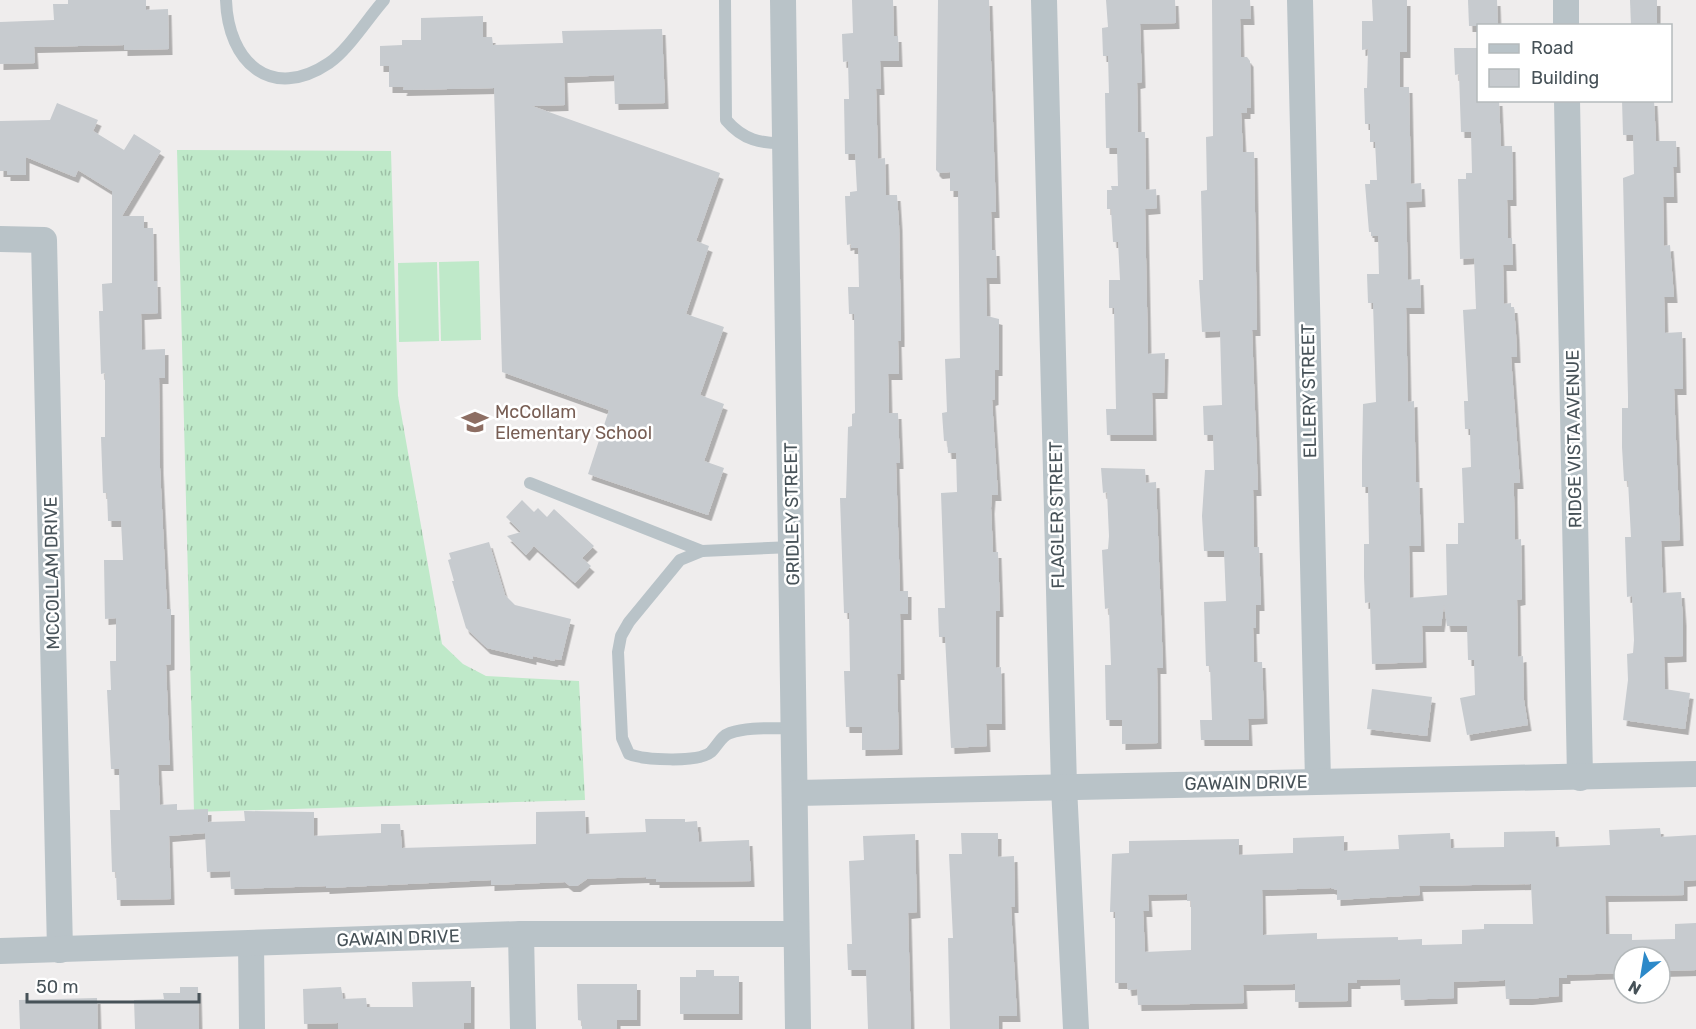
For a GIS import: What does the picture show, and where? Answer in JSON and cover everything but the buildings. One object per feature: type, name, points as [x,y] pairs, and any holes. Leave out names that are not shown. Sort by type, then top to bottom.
[{"type":"street","name":"GRIDLEY STREET","points":[[783,0],[797,793],[798,1029]]},
{"type":"street","name":"FLAGLER STREET","points":[[1044,0],[1064,787],[1076,1029]]},
{"type":"street","name":"ELLERY STREET","points":[[1300,0],[1318,781]]},
{"type":"street","points":[[1566,0],[1566,24]]},
{"type":"street","name":"RIDGE VISTA AVENUE","points":[[1567,102],[1580,778]]},
{"type":"street","name":"MCCOLLAM DRIVE","points":[[0,239],[44,240],[60,950]]},
{"type":"street","name":"GAWAIN DRIVE","points":[[797,793],[1696,774]]},
{"type":"street","name":"GAWAIN DRIVE","points":[[0,951],[521,934],[796,934]]},
{"type":"street","points":[[521,934],[523,1029]]},
{"type":"street","points":[[250,943],[252,1029]]},
{"type":"lane","points":[[226,0],[234,44],[250,65],[271,76],[291,80],[308,76],[332,61],[384,0]]},
{"type":"lane","points":[[725,0],[726,120],[736,131],[757,142],[786,143]]},
{"type":"lane","points":[[530,483],[702,551]]},
{"type":"lane","points":[[793,547],[702,551],[680,560],[629,622],[621,636],[618,652],[622,738],[629,754],[640,758],[699,758],[710,753],[726,734],[738,730],[796,728]]},
{"type":"green space","points":[[177,150],[391,151],[398,396],[442,644],[463,664],[486,676],[579,681],[585,800],[194,812]]},
{"type":"green space","points":[[479,261],[481,340],[441,341],[439,262]]},
{"type":"green space","points":[[437,262],[439,341],[399,342],[398,263]]},
{"type":"place","name":"McCollam Elementary School","points":[[475,422]]}]
